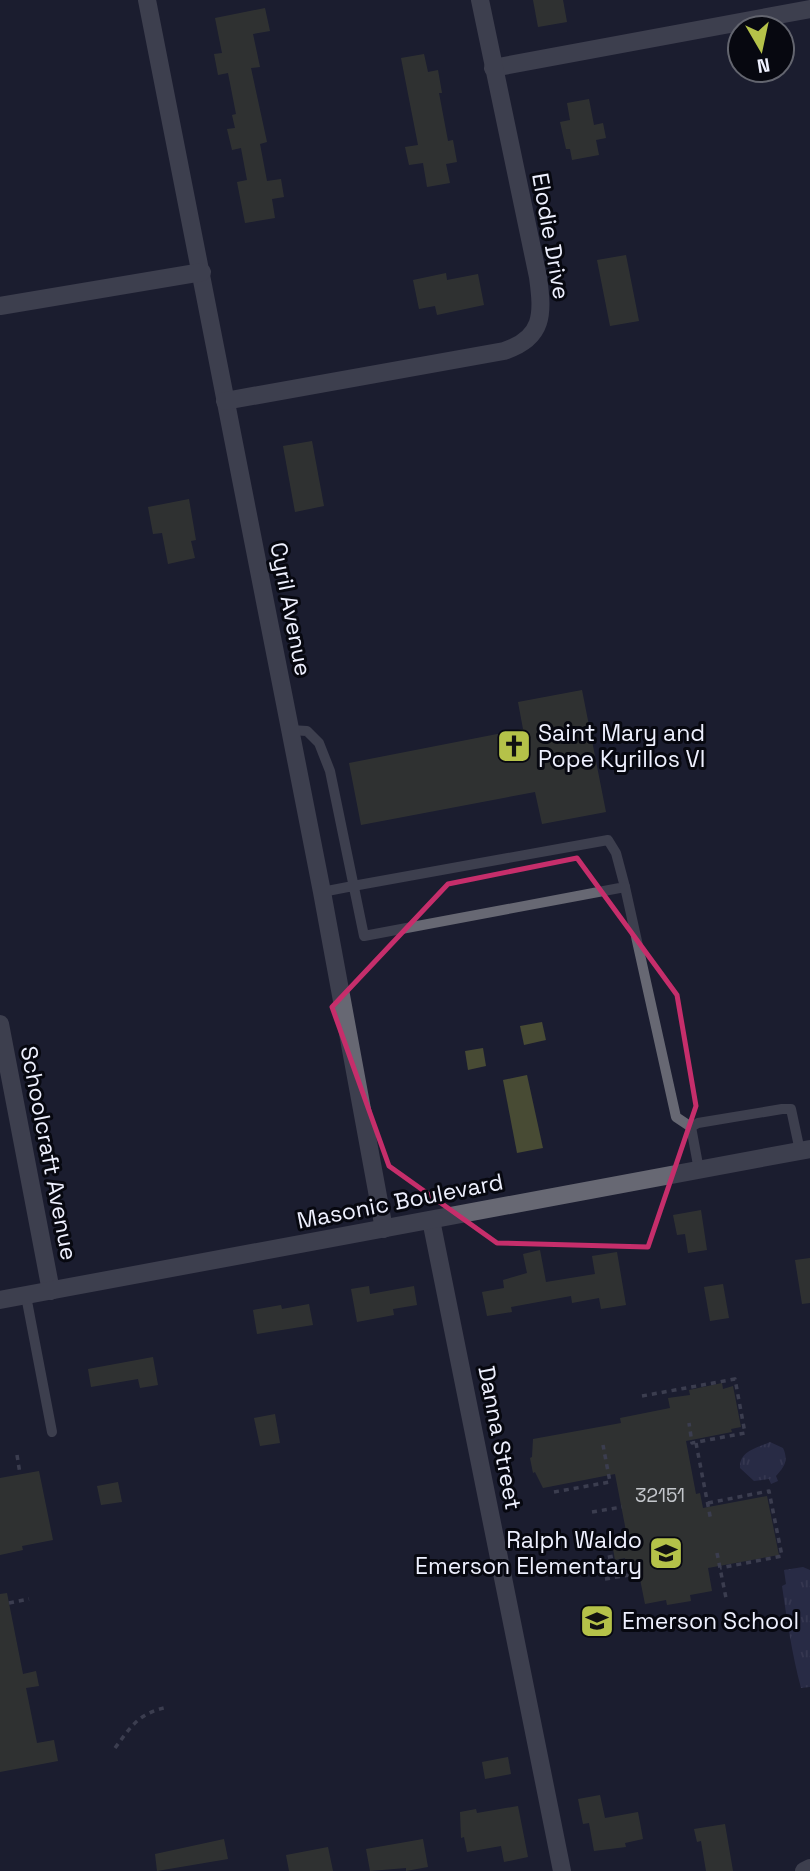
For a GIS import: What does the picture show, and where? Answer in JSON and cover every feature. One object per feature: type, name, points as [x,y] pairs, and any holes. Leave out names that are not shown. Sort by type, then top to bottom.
[{"type":"street","name":"Cyril Avenue","points":[[147,0],[322,892],[384,1229]]},
{"type":"street","name":"Elodie Drive","points":[[225,401],[504,351],[516,347],[533,333],[540,320],[538,277],[480,0]]},
{"type":"street","points":[[493,68],[810,9]]},
{"type":"street","points":[[0,306],[202,272]]},
{"type":"street","name":"Schoolcraft Avenue","points":[[0,1024],[51,1291]]},
{"type":"street","name":"Masonic Boulevard","points":[[0,1300],[805,1150]]},
{"type":"street","name":"Danna Street","points":[[431,1220],[562,1871]]},
{"type":"street","points":[[804,1871],[810,1868]]},
{"type":"lane","points":[[290,730],[307,731],[319,743],[330,771],[364,936],[625,887]]},
{"type":"lane","points":[[322,892],[608,840],[616,853],[625,887],[676,1117],[691,1127],[699,1170]]},
{"type":"lane","points":[[691,1127],[698,1123],[791,1109],[805,1150]]},
{"type":"lane","points":[[26,1296],[52,1432]]},
{"type":"path","points":[[642,1396],[735,1379],[745,1433],[692,1443],[689,1423]]},
{"type":"path","points":[[696,1443],[711,1521]]},
{"type":"path","points":[[554,1492],[610,1482],[603,1445]]},
{"type":"path","points":[[17,1455],[20,1474]]},
{"type":"path","points":[[708,1503],[769,1491],[782,1556],[720,1568]]},
{"type":"path","points":[[593,1512],[622,1507]]},
{"type":"path","points":[[717,1553],[726,1598]]},
{"type":"path","points":[[598,1559],[614,1556]]},
{"type":"path","points":[[605,1579],[629,1575]]},
{"type":"path","points":[[9,1603],[29,1599]]},
{"type":"path","points":[[115,1748],[134,1721],[153,1710],[168,1707]]},
{"type":"highlighted area","points":[[577,858],[677,995],[696,1106],[648,1247],[497,1243],[389,1166],[332,1007],[448,884]]},
{"type":"green space","points":[[770,1442],[783,1448],[785,1464],[776,1476],[778,1481],[771,1484],[769,1479],[754,1481],[740,1468],[740,1462],[750,1451]]},
{"type":"green space","points":[[803,1567],[810,1570],[810,1687],[801,1688],[782,1586],[786,1584],[784,1570]]},
{"type":"building","points":[[533,0],[563,0],[567,22],[538,27]]},
{"type":"building","points":[[265,8],[270,31],[253,34],[260,67],[251,68],[267,142],[260,144],[267,181],[281,179],[284,197],[272,199],[275,218],[245,223],[237,182],[247,180],[241,148],[232,150],[227,129],[235,128],[232,115],[236,114],[228,73],[218,75],[214,54],[222,53],[215,18]]},
{"type":"building","points":[[424,54],[428,72],[438,70],[442,93],[439,93],[448,141],[453,140],[457,162],[446,164],[450,183],[427,187],[423,163],[409,165],[405,147],[418,145],[401,58]]},
{"type":"building","points":[[589,99],[594,125],[603,123],[606,138],[596,140],[599,155],[572,160],[570,149],[566,149],[560,122],[570,120],[567,103]]},
{"type":"building","points":[[626,255],[639,321],[610,326],[597,260]]},
{"type":"building","points":[[446,273],[447,280],[478,274],[484,305],[437,315],[435,306],[419,309],[413,280]]},
{"type":"building","points":[[312,441],[324,506],[295,512],[283,446]]},
{"type":"building","points":[[189,499],[196,540],[191,541],[195,558],[168,564],[162,533],[153,534],[148,507]]},
{"type":"building","name":"Saint Mary and Pope Kyrillos VI","points":[[582,690],[606,812],[542,824],[535,792],[361,825],[349,763],[523,729],[518,702]]},
{"type":"building","points":[[542,1022],[546,1040],[524,1045],[520,1026]]},
{"type":"building","points":[[483,1048],[486,1066],[468,1070],[465,1051]]},
{"type":"building","points":[[527,1075],[543,1148],[517,1153],[503,1080]]},
{"type":"building","points":[[701,1210],[707,1250],[688,1253],[685,1234],[677,1235],[673,1215]]},
{"type":"building","points":[[540,1250],[546,1282],[595,1274],[592,1256],[617,1252],[626,1305],[601,1309],[599,1298],[572,1303],[571,1296],[511,1307],[512,1312],[487,1316],[482,1292],[504,1288],[503,1280],[527,1273],[523,1254]]},
{"type":"building","points":[[810,1258],[810,1303],[802,1304],[795,1260]]},
{"type":"building","points":[[723,1284],[729,1318],[710,1321],[704,1287]]},
{"type":"building","points":[[369,1286],[370,1294],[414,1286],[417,1305],[393,1309],[394,1315],[357,1322],[351,1289]]},
{"type":"building","points":[[309,1304],[313,1325],[257,1334],[253,1310]]},
{"type":"building","points":[[153,1357],[158,1385],[140,1388],[138,1379],[91,1387],[88,1369]]},
{"type":"building","name":"Ralph Waldo Emerson Elementary","points":[[722,1383],[723,1389],[733,1386],[741,1427],[731,1429],[732,1432],[686,1441],[696,1494],[700,1493],[703,1508],[767,1496],[779,1555],[708,1568],[712,1591],[690,1595],[691,1601],[667,1605],[666,1600],[645,1604],[640,1579],[630,1581],[625,1558],[615,1560],[612,1543],[625,1540],[623,1531],[626,1531],[615,1474],[543,1488],[535,1472],[533,1473],[530,1458],[533,1439],[621,1423],[620,1418],[670,1408],[668,1398],[690,1395],[689,1390]]},
{"type":"building","points":[[275,1414],[280,1443],[260,1446],[254,1418]]},
{"type":"building","points":[[39,1471],[53,1540],[22,1546],[23,1550],[0,1555],[0,1478]]},
{"type":"building","points":[[118,1482],[122,1502],[101,1505],[97,1486]]},
{"type":"building","points":[[7,1593],[23,1674],[36,1671],[39,1686],[26,1688],[37,1743],[54,1740],[58,1761],[0,1772],[0,1594]]},
{"type":"building","points":[[508,1757],[511,1774],[485,1779],[482,1762]]},
{"type":"building","points":[[600,1795],[605,1818],[638,1812],[643,1839],[625,1843],[626,1847],[594,1851],[589,1823],[583,1824],[578,1799]]},
{"type":"building","points":[[518,1806],[528,1857],[504,1862],[501,1846],[467,1852],[464,1837],[461,1838],[460,1812],[476,1809],[477,1813]]},
{"type":"building","points":[[725,1824],[733,1871],[706,1871],[701,1841],[697,1842],[694,1829]]},
{"type":"building","points":[[224,1839],[228,1859],[157,1871],[155,1854]]},
{"type":"building","points":[[423,1839],[428,1867],[406,1871],[406,1868],[370,1871],[366,1849]]},
{"type":"building","points":[[328,1847],[333,1871],[289,1871],[286,1855]]},
{"type":"place","name":"Saint Mary and Pope Kyrillos VI","points":[[514,746]]},
{"type":"place","name":"Ralph Waldo Emerson Elementary","points":[[666,1553]]},
{"type":"place","name":"Emerson School","points":[[597,1621]]}]
